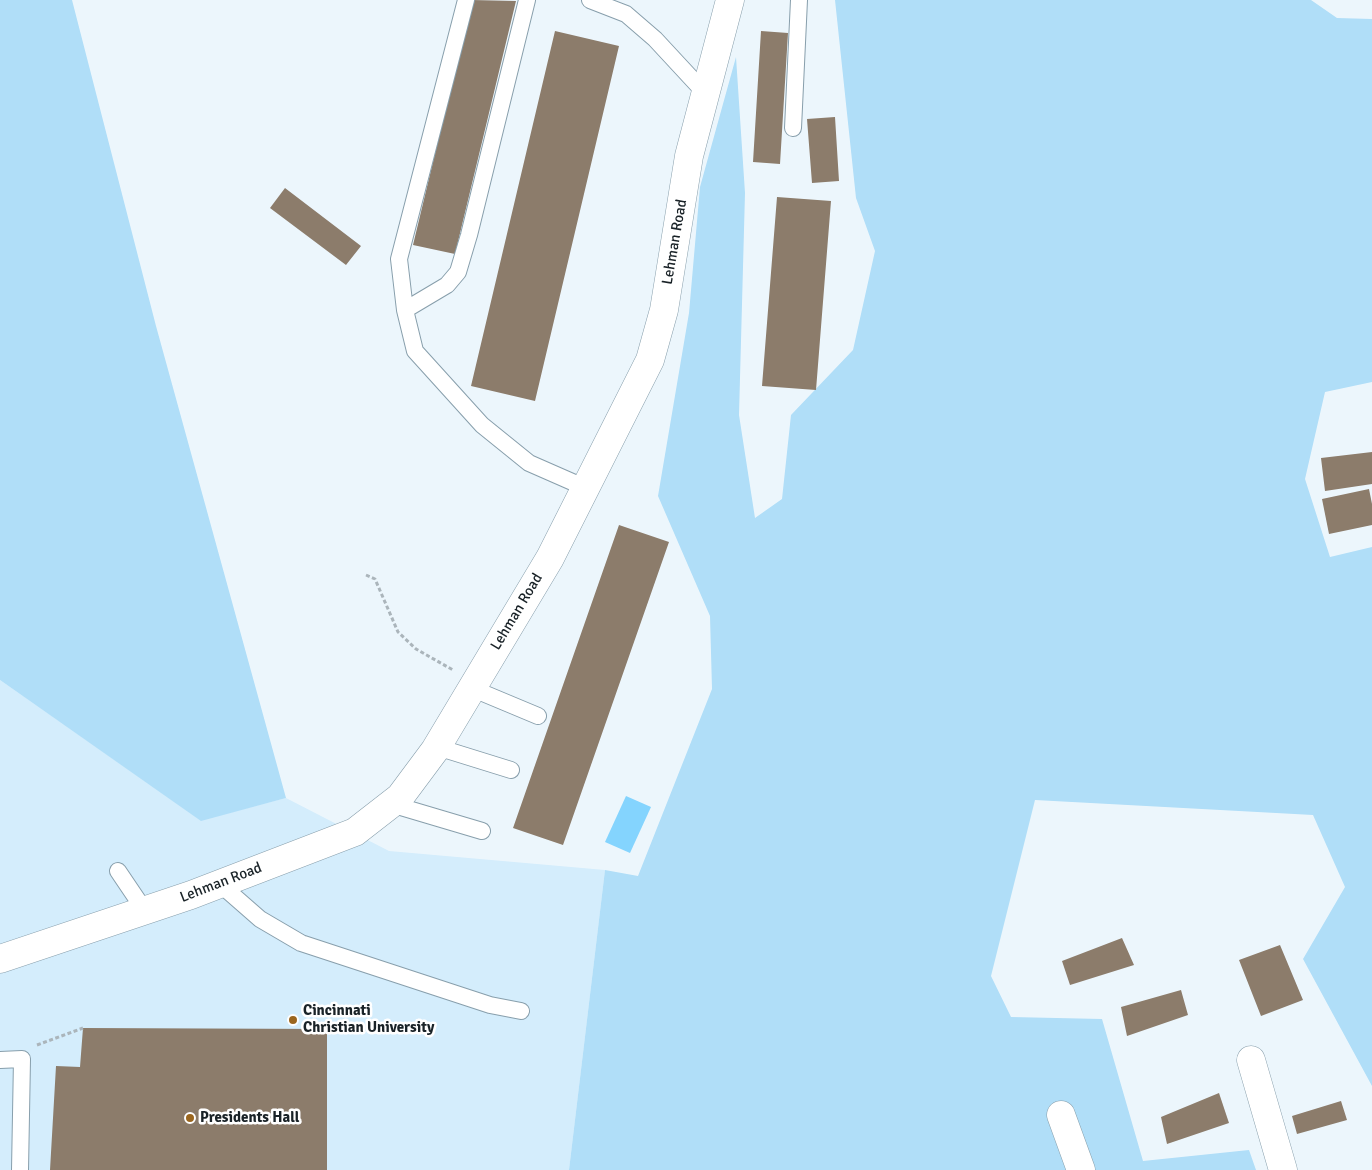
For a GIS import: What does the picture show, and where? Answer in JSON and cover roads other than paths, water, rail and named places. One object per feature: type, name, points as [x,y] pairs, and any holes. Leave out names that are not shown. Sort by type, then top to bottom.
[{"type":"street","name":"Lehman Road","points":[[0,960],[220,884],[355,832],[400,797],[437,746],[550,558],[650,360],[664,310],[690,156],[730,0]]},
{"type":"street","points":[[1251,1060],[1283,1170]]},
{"type":"street","points":[[1061,1115],[1081,1170]]},
{"type":"lane","points":[[466,0],[399,259],[405,310],[415,351],[482,425],[529,463],[586,488]]},
{"type":"lane","points":[[405,310],[447,286],[458,272],[528,0]]},
{"type":"lane","points":[[590,0],[626,14],[656,39],[706,94]]},
{"type":"lane","points":[[792,128],[799,0]]},
{"type":"lane","points":[[473,685],[538,716]]},
{"type":"lane","points":[[437,746],[511,770]]},
{"type":"lane","points":[[391,804],[482,831]]},
{"type":"lane","points":[[118,871],[145,911]]},
{"type":"lane","points":[[220,884],[260,919],[301,943],[490,1005],[521,1012]]},
{"type":"lane","points":[[0,1060],[22,1058],[20,1170]]},
{"type":"place","name":"Cincinnati Christian University","points":[[293,1020]]},
{"type":"place","name":"Presidents Hall","points":[[190,1118]]}]
